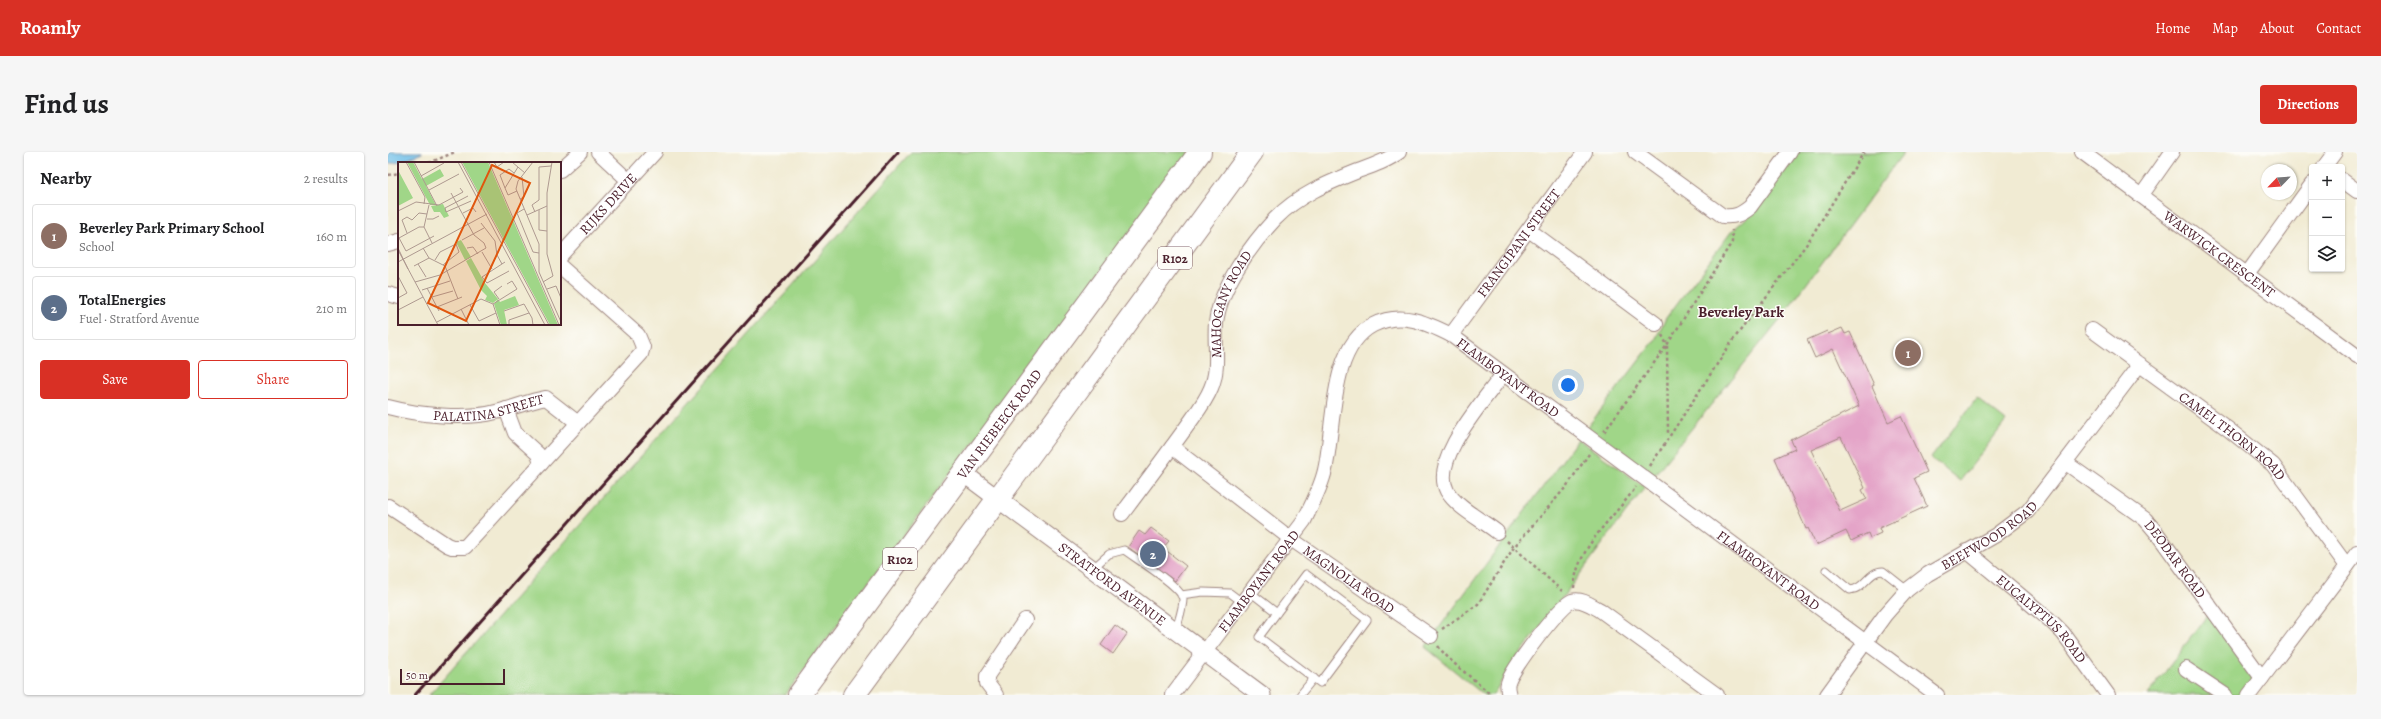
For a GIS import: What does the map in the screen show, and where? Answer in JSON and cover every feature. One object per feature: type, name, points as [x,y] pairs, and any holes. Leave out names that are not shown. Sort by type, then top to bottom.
[{"type":"main road","name":"VAN RIEBEECK ROAD","points":[[799,695],[1200,152]]},
{"type":"main road","name":"R102","points":[[854,695],[996,499],[1098,364],[1252,152]]},
{"type":"street","points":[[561,169],[580,152]]},
{"type":"street","points":[[598,152],[629,181]]},
{"type":"street","name":"RIJKS DRIVE","points":[[561,255],[655,152]]},
{"type":"street","name":"MAHOGANY ROAD","points":[[1122,514],[1172,447],[1211,388],[1217,358],[1216,323],[1220,304],[1235,273],[1257,242],[1275,220],[1290,205],[1308,193],[1385,161],[1399,152]]},
{"type":"street","name":"FRANGIPANI STREET","points":[[1451,335],[1585,152]]},
{"type":"street","points":[[1635,152],[1723,216],[1733,217],[1741,215],[1750,207],[1790,152]]},
{"type":"street","name":"WARWICK CRESCENT","points":[[2082,152],[2357,356]]},
{"type":"street","points":[[2141,196],[2172,152]]},
{"type":"street","points":[[2326,164],[2335,152]]},
{"type":"street","points":[[2345,182],[2357,191]]},
{"type":"street","points":[[2247,274],[2309,188]]},
{"type":"street","points":[[1529,230],[1656,324]]},
{"type":"street","points":[[388,244],[398,241]]},
{"type":"street","points":[[388,506],[446,545],[452,548],[465,547],[642,354],[643,347],[638,335],[561,267]]},
{"type":"street","points":[[388,294],[398,297]]},
{"type":"street","name":"FLAMBOYANT ROAD","points":[[1172,695],[1304,521],[1316,497],[1324,472],[1339,376],[1344,357],[1353,341],[1363,331],[1393,318],[1406,318],[1425,322],[1451,335],[1937,695]]},
{"type":"street","name":"CAMEL THORN ROAD","points":[[2092,330],[2228,429],[2273,466],[2347,566]]},
{"type":"street","name":"BEEFWOOD ROAD","points":[[1827,695],[1865,642],[1907,590],[1928,574],[1996,535],[2028,512],[2140,364]]},
{"type":"street","points":[[1497,532],[1456,501],[1448,492],[1443,481],[1443,470],[1447,456],[1455,441],[1503,374]]},
{"type":"street","name":"PALATINA STREET","points":[[388,407],[420,415],[480,414],[506,409],[546,398],[578,423]]},
{"type":"street","points":[[506,409],[515,433],[538,454],[541,464]]},
{"type":"street","name":"MAGNOLIA ROAD","points":[[1172,447],[1291,539],[1431,636]]},
{"type":"street","name":"DEODAR ROAD","points":[[2066,462],[2144,519],[2156,532],[2262,678]]},
{"type":"street","name":"STRATFORD AVENUE","points":[[963,473],[996,499],[1262,695]]},
{"type":"street","name":"EUCALYPTUS ROAD","points":[[1967,551],[2051,621],[2063,633],[2108,695]]},
{"type":"street","points":[[2250,695],[2357,553]]},
{"type":"street","points":[[1509,695],[1508,682],[1532,645],[1560,609],[1573,600],[1585,602],[1600,610],[1717,695]]},
{"type":"street","points":[[996,695],[987,683],[987,676],[1025,620]]},
{"type":"street","points":[[2186,669],[2225,695]]},
{"type":"lane","points":[[1091,569],[1109,554],[1124,550],[1172,585],[1181,595],[1183,600],[1176,631]]},
{"type":"lane","points":[[1826,570],[1850,590],[1862,586],[1873,574],[1883,571],[1907,590]]},
{"type":"lane","points":[[1306,574],[1367,620],[1320,683],[1259,637],[1277,613],[1306,574]]},
{"type":"lane","points":[[1181,595],[1203,592],[1230,593],[1246,597],[1277,613]]},
{"type":"lane","points":[[1300,695],[1314,678]]},
{"type":"path","points":[[431,162],[455,152]]},
{"type":"path","points":[[1573,600],[1574,574],[1595,536],[1623,506],[1643,478],[1668,436],[1733,340],[1806,245],[1864,152]]},
{"type":"path","points":[[388,175],[398,173]]},
{"type":"path","points":[[1656,324],[1667,345],[1668,436]]},
{"type":"path","points":[[1497,532],[1573,600]]},
{"type":"path","points":[[1431,636],[1445,656],[1475,679],[1491,695]]},
{"type":"green space","points":[[911,152],[1190,152],[785,695],[429,695]]},
{"type":"green space","points":[[1797,152],[1904,152],[1785,313],[1652,478],[1586,429],[1655,340],[1666,318],[1731,232],[1753,212]]},
{"type":"green space","points":[[1977,398],[2006,421],[1960,481],[1931,458]]},
{"type":"green space","points":[[1578,439],[1645,487],[1509,669],[1493,695],[1484,695],[1425,647]]},
{"type":"green space","points":[[2209,613],[2251,673],[2252,681],[2243,695],[2148,695]]},
{"type":"water","points":[[388,152],[422,152],[401,162],[388,164]]},
{"type":"building","points":[[1842,328],[1845,334],[1850,332],[1874,385],[1872,386],[1888,422],[1901,416],[1927,472],[1914,478],[1927,506],[1879,528],[1881,533],[1870,538],[1868,533],[1851,541],[1846,531],[1816,545],[1808,528],[1806,529],[1775,458],[1795,449],[1791,440],[1859,406],[1833,349],[1815,358],[1807,340],[1827,331],[1828,334]],"holes":[[[1841,437],[1865,488],[1862,490],[1867,499],[1840,511],[1811,450]]]},
{"type":"building","points":[[1151,528],[1169,541],[1163,548],[1186,566],[1175,581],[1128,547],[1139,531],[1145,535]]},
{"type":"building","points":[[1115,625],[1127,634],[1113,654],[1101,645]]},
{"type":"railway","points":[[415,695],[898,152]]},
{"type":"place","name":"Beverley Park Primary School","points":[[1908,353]]},
{"type":"place","name":"TotalEnergies","points":[[1153,554]]},
{"type":"district","name":"Beverley Park","points":[[1741,312]]}]
